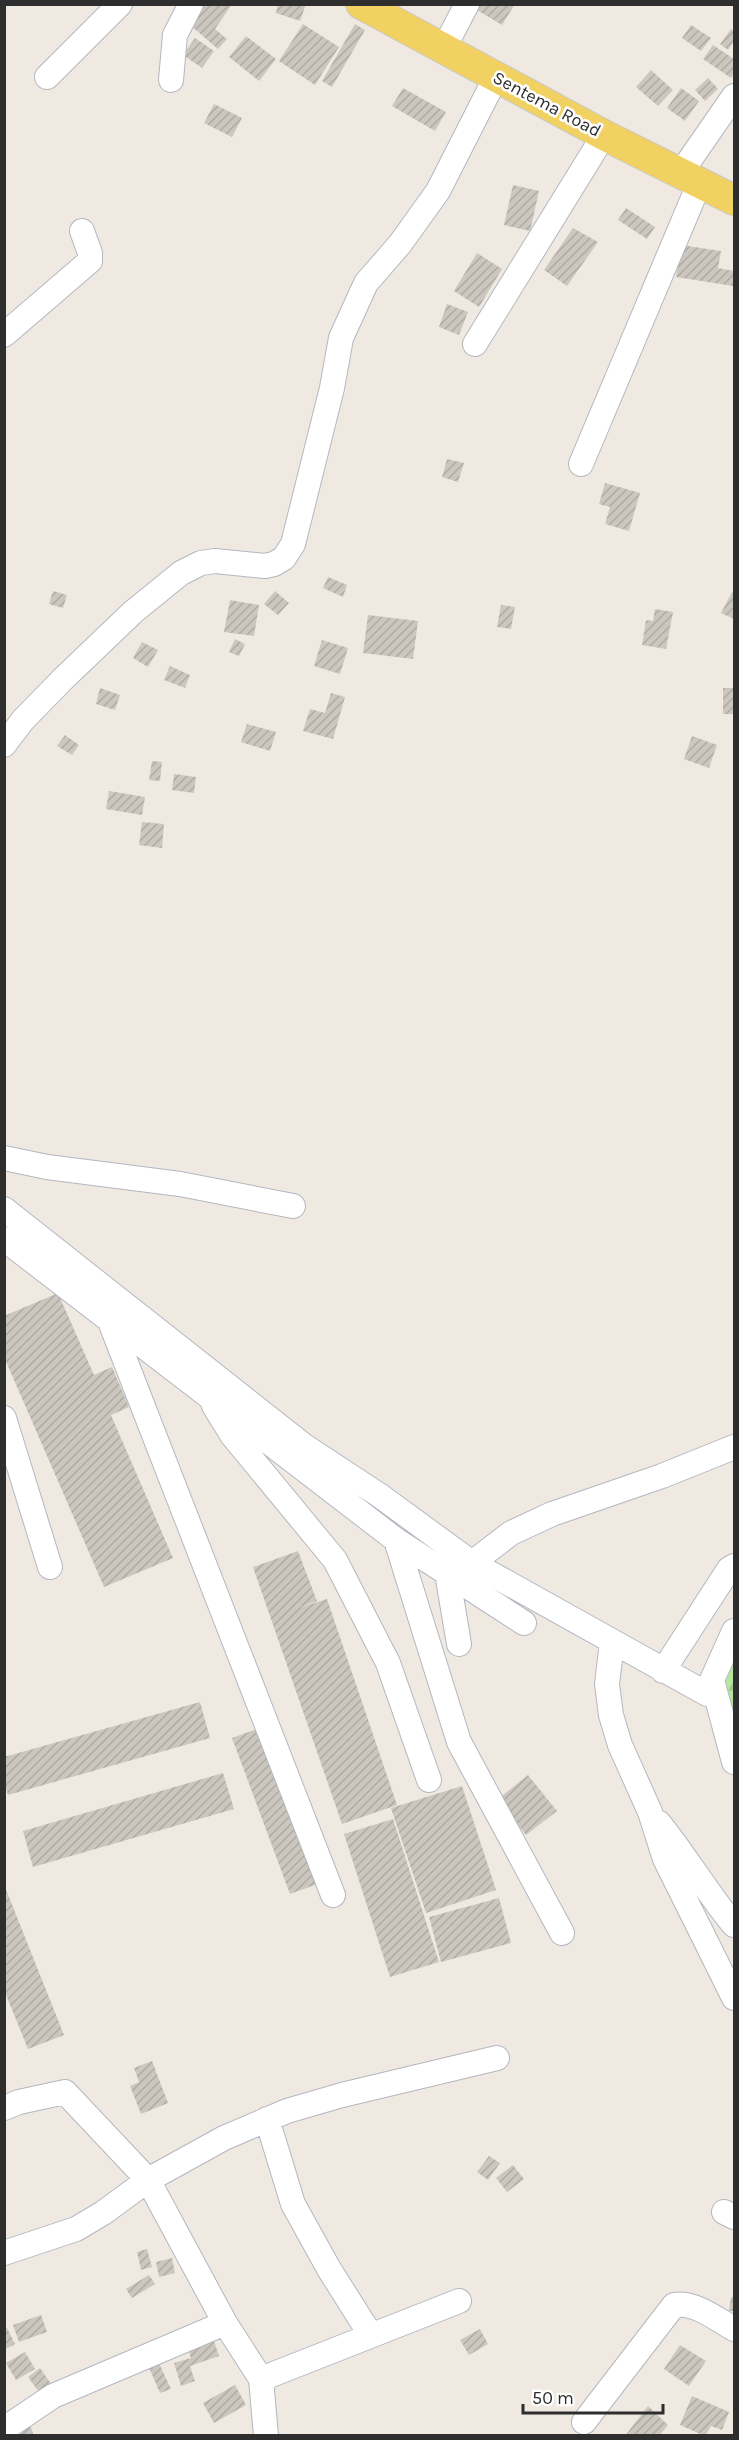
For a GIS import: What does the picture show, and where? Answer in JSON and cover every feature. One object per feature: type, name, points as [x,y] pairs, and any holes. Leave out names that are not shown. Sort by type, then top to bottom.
[{"type":"main road","name":"Sentema Road","points":[[361,4],[604,135],[735,200]]},
{"type":"street","points":[[47,77],[120,4]]},
{"type":"street","points":[[171,80],[175,35],[191,4]]},
{"type":"street","points":[[444,48],[467,4]]},
{"type":"street","points":[[4,746],[23,720],[63,679],[133,612],[181,573],[201,563],[215,561],[265,566],[284,558],[293,544],[332,388],[341,338],[366,283],[400,244],[438,191],[496,77]]},
{"type":"street","points":[[581,464],[690,179],[735,96]]},
{"type":"street","points":[[475,344],[604,135]]},
{"type":"street","points":[[4,335],[90,261],[90,253],[82,231]]},
{"type":"street","points":[[4,1158],[47,1167],[180,1184],[294,1206]]},
{"type":"street","points":[[4,1209],[303,1445],[379,1495],[472,1563],[707,1694]]},
{"type":"street","points":[[4,1239],[396,1540],[524,1623]]},
{"type":"street","points":[[108,1318],[333,1895]]},
{"type":"street","points":[[209,1396],[232,1435],[335,1560],[388,1663],[429,1780]]},
{"type":"street","points":[[4,1418],[50,1567]]},
{"type":"street","points":[[472,1563],[511,1533],[552,1514],[662,1476],[735,1447]]},
{"type":"street","points":[[396,1540],[459,1742],[562,1933]]},
{"type":"street","points":[[663,1671],[729,1569],[735,1566]]},
{"type":"street","points":[[447,1573],[459,1644]]},
{"type":"street","points":[[735,1631],[711,1680],[735,1762]]},
{"type":"street","points":[[612,1642],[607,1684],[611,1715],[620,1745],[650,1812],[665,1859],[735,1998]]},
{"type":"street","points":[[650,1812],[683,1852],[718,1906],[735,1925]]},
{"type":"street","points":[[4,2253],[76,2229],[103,2213],[148,2180],[224,2138],[287,2110],[497,2058]]},
{"type":"street","points":[[4,2108],[65,2091],[148,2180],[225,2323],[261,2379],[266,2436]]},
{"type":"street","points":[[267,2119],[293,2204],[329,2269],[370,2334]]},
{"type":"street","points":[[261,2379],[370,2334],[459,2301]]},
{"type":"street","points":[[584,2422],[674,2305],[680,2304],[695,2308],[735,2329]]},
{"type":"street","points":[[4,2429],[53,2396],[225,2323]]},
{"type":"green space","points":[[734,1631],[734,1762],[712,1680]]},
{"type":"building","points":[[203,4],[232,4],[215,29],[227,39],[218,49],[189,24]]},
{"type":"building","points":[[278,4],[306,4],[300,21],[276,13]]},
{"type":"building","points":[[481,4],[515,4],[502,25],[477,10]]},
{"type":"building","points":[[303,24],[339,47],[315,85],[279,61]]},
{"type":"building","points":[[355,24],[365,30],[332,87],[322,81]]},
{"type":"building","points":[[691,25],[711,38],[701,51],[682,38]]},
{"type":"building","points":[[731,29],[734,31],[734,41],[728,50],[720,44]]},
{"type":"building","points":[[246,36],[276,59],[259,81],[229,57]]},
{"type":"building","points":[[195,38],[214,51],[202,68],[183,55]]},
{"type":"building","points":[[713,45],[734,59],[734,74],[731,78],[703,59]]},
{"type":"building","points":[[651,70],[673,90],[658,106],[636,87]]},
{"type":"building","points":[[708,78],[718,89],[705,101],[695,90]]},
{"type":"building","points":[[403,88],[446,112],[435,131],[392,106]]},
{"type":"building","points":[[681,88],[699,101],[685,121],[667,108]]},
{"type":"building","points":[[214,104],[242,118],[232,137],[204,123]]},
{"type":"building","points":[[513,185],[539,191],[530,231],[504,225]]},
{"type":"building","points":[[626,208],[655,227],[647,239],[618,220]]},
{"type":"building","points":[[573,228],[598,242],[567,286],[544,270]]},
{"type":"building","points":[[681,245],[721,251],[718,268],[734,271],[733,286],[676,277]]},
{"type":"building","points":[[477,253],[502,269],[479,307],[454,291]]},
{"type":"building","points":[[447,304],[468,312],[459,335],[439,327]]},
{"type":"building","points":[[447,459],[464,463],[458,482],[442,477]]},
{"type":"building","points":[[605,483],[640,493],[629,531],[605,524],[610,507],[599,504]]},
{"type":"building","points":[[328,577],[347,585],[343,597],[323,588]]},
{"type":"building","points":[[53,591],[67,595],[63,608],[49,604]]},
{"type":"building","points":[[275,591],[289,603],[278,615],[264,604]]},
{"type":"building","points":[[732,592],[734,593],[734,619],[721,613]]},
{"type":"building","points":[[230,600],[259,605],[254,636],[224,632]]},
{"type":"building","points":[[501,605],[515,607],[511,629],[497,627]]},
{"type":"building","points":[[655,609],[673,612],[666,649],[642,645],[646,620],[653,621]]},
{"type":"building","points":[[368,615],[418,621],[413,659],[363,653]]},
{"type":"building","points":[[235,639],[245,644],[239,656],[229,652]]},
{"type":"building","points":[[322,640],[348,648],[340,674],[314,666]]},
{"type":"building","points":[[142,642],[158,650],[148,667],[133,658]]},
{"type":"building","points":[[170,666],[190,675],[185,688],[164,680]]},
{"type":"building","points":[[100,688],[120,695],[115,710],[96,704]]},
{"type":"building","points":[[723,688],[734,688],[734,714],[723,714]]},
{"type":"building","points":[[331,693],[345,697],[333,739],[303,731],[310,709],[325,713]]},
{"type":"building","points":[[247,724],[276,732],[270,751],[241,742]]},
{"type":"building","points":[[65,735],[79,745],[72,755],[57,746]]},
{"type":"building","points":[[692,736],[717,745],[709,768],[684,759]]},
{"type":"building","points":[[152,761],[162,762],[160,781],[149,780]]},
{"type":"building","points":[[174,774],[196,777],[194,793],[172,790]]},
{"type":"building","points":[[109,791],[145,797],[142,815],[106,809]]},
{"type":"building","points":[[142,822],[164,824],[162,848],[139,845]]},
{"type":"building","points":[[58,1293],[94,1375],[112,1367],[129,1407],[111,1415],[173,1558],[104,1587],[4,1357],[4,1316]]},
{"type":"building","points":[[298,1551],[317,1601],[298,1608],[327,1599],[397,1805],[342,1824],[253,1567]]},
{"type":"building","points":[[200,1702],[210,1738],[8,1795],[4,1782],[4,1757]]},
{"type":"building","points":[[265,1726],[323,1882],[290,1894],[232,1738]]},
{"type":"building","points":[[223,1773],[234,1809],[33,1867],[23,1831]]},
{"type":"building","points":[[528,1775],[557,1811],[526,1835],[498,1799]]},
{"type":"building","points":[[462,1786],[496,1890],[426,1913],[391,1808]]},
{"type":"building","points":[[393,1819],[439,1962],[390,1977],[344,1834]]},
{"type":"building","points":[[5,1887],[64,2035],[28,2049],[4,1990]]},
{"type":"building","points":[[499,1898],[511,1943],[441,1962],[429,1917]]},
{"type":"building","points":[[152,2061],[168,2103],[141,2114],[130,2086],[139,2082],[134,2068]]},
{"type":"building","points":[[489,2156],[500,2163],[488,2180],[477,2172]]},
{"type":"building","points":[[513,2165],[524,2179],[507,2192],[496,2178]]},
{"type":"building","points":[[147,2249],[152,2267],[141,2270],[137,2252]]},
{"type":"building","points":[[172,2258],[175,2273],[159,2277],[156,2262]]},
{"type":"building","points":[[149,2275],[155,2284],[132,2298],[126,2289]]},
{"type":"building","points":[[731,2297],[734,2297],[734,2311],[729,2311]]},
{"type":"building","points":[[41,2315],[47,2332],[19,2342],[13,2325]]},
{"type":"building","points":[[7,2328],[15,2344],[4,2350],[4,2329]]},
{"type":"building","points":[[480,2329],[488,2344],[469,2355],[460,2340]]},
{"type":"building","points":[[214,2341],[219,2356],[190,2366],[195,2381],[181,2386],[174,2363],[191,2358],[188,2349]]},
{"type":"building","points":[[680,2345],[706,2361],[689,2386],[664,2369]]},
{"type":"building","points":[[25,2352],[35,2369],[16,2380],[6,2363]]},
{"type":"building","points":[[157,2359],[171,2389],[160,2393],[147,2363]]},
{"type":"building","points":[[40,2368],[51,2384],[39,2392],[28,2377]]},
{"type":"building","points":[[235,2385],[246,2405],[214,2423],[203,2403]]},
{"type":"building","points":[[692,2396],[729,2412],[722,2430],[711,2426],[705,2436],[680,2425]]},
{"type":"building","points":[[648,2406],[668,2425],[659,2436],[625,2436]]},
{"type":"building","points":[[28,2420],[34,2436],[17,2436],[13,2426]]}]
